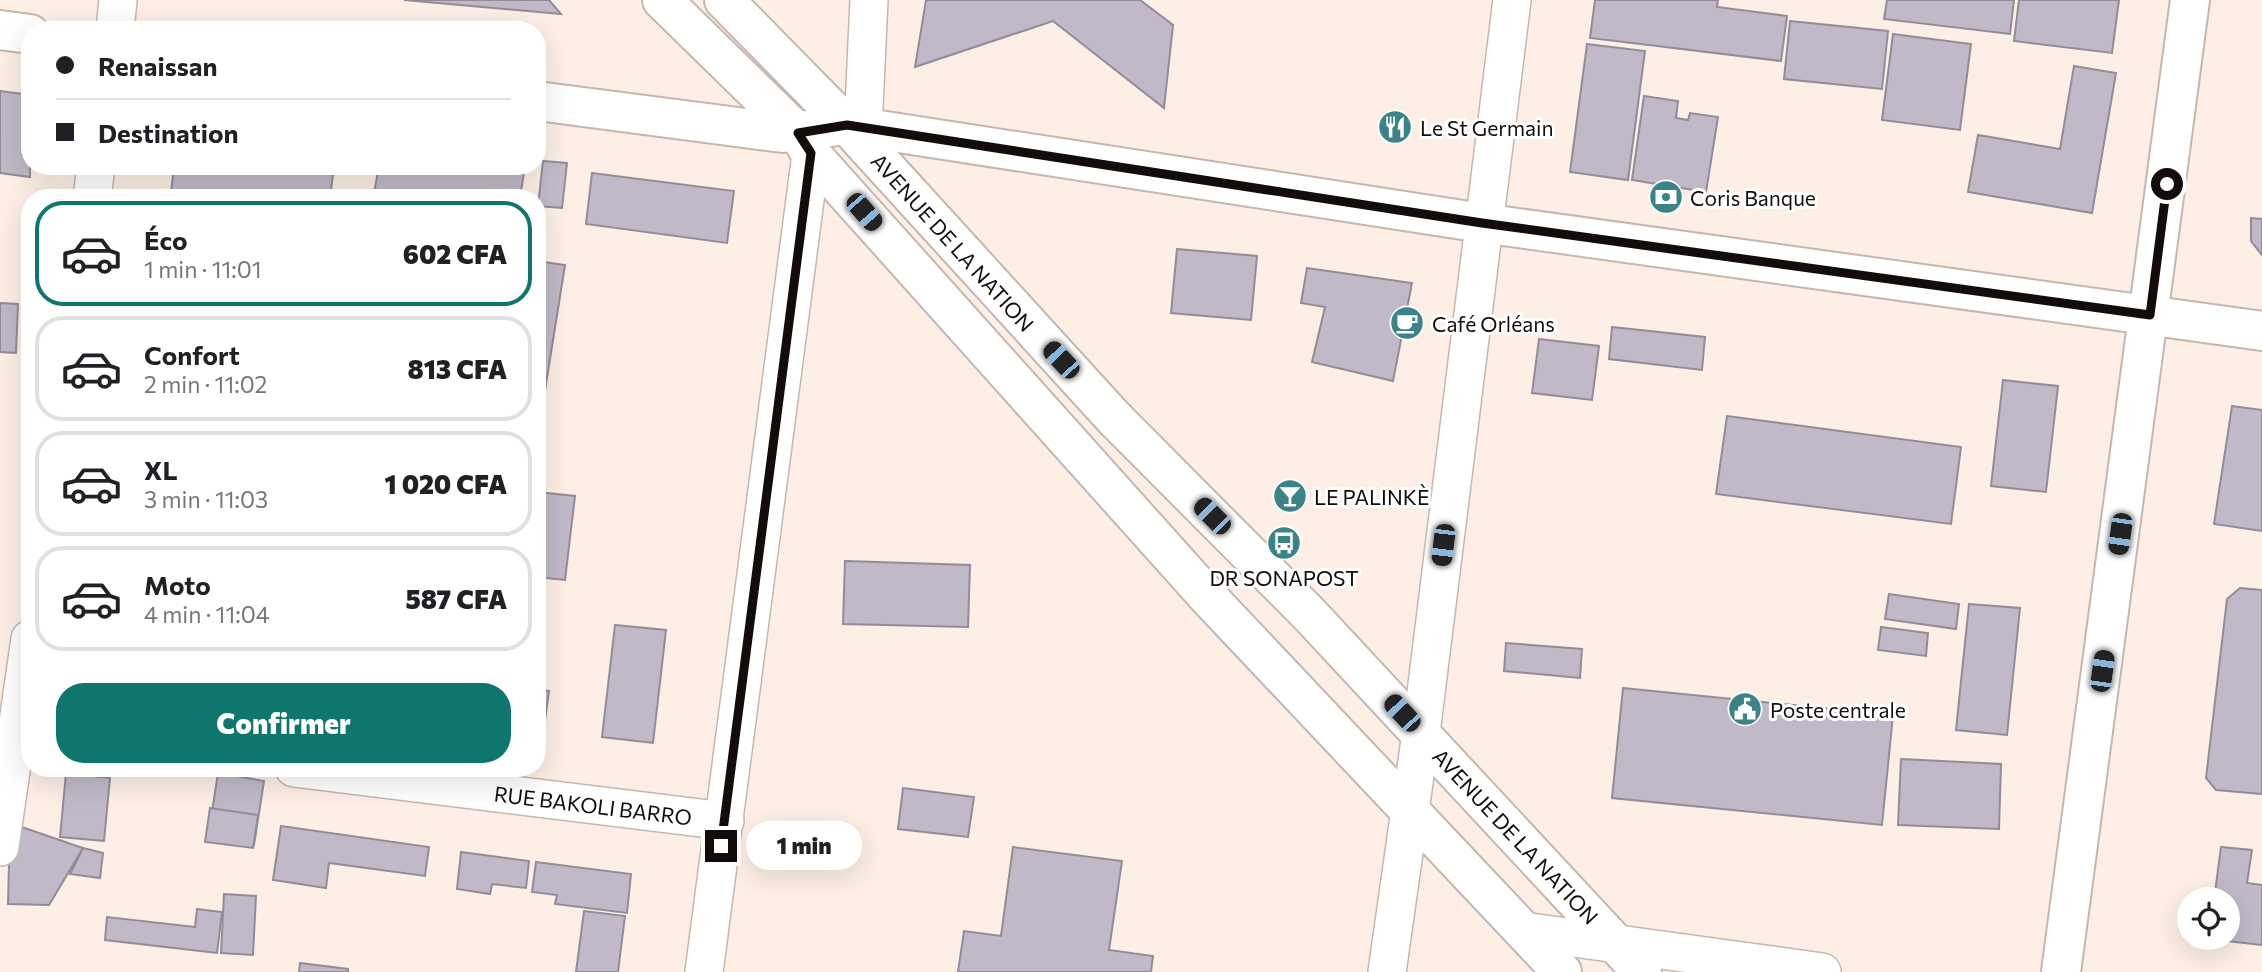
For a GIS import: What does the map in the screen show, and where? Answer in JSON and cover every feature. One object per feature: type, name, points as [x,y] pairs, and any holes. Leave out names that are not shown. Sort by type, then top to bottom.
[{"type":"street","points":[[116,21],[118,0]]},
{"type":"street","points":[[662,0],[805,143],[1208,597],[1562,972]]},
{"type":"street","name":"AVENUE DE LA NATION","points":[[724,0],[855,127],[1114,418],[1310,615],[1643,972]]},
{"type":"street","points":[[855,127],[869,0]]},
{"type":"street","points":[[1387,972],[1421,733],[1482,223],[1512,0]]},
{"type":"street","points":[[2061,972],[2190,0]]},
{"type":"street","points":[[0,30],[21,33]]},
{"type":"street","points":[[546,102],[805,143],[855,127],[1482,223],[2262,331]]},
{"type":"street","points":[[704,972],[725,821],[805,143]]},
{"type":"street","points":[[0,847],[21,696]]},
{"type":"street","name":"RUE BAKOLI BARRO","points":[[367,777],[725,821]]},
{"type":"street","points":[[1523,931],[1822,972]]},
{"type":"building","points":[[404,0],[549,0],[561,14]]},
{"type":"building","points":[[926,0],[1140,0],[1173,25],[1164,108],[1053,21],[915,67]]},
{"type":"building","points":[[1595,0],[1718,0],[1717,7],[1787,16],[1781,61],[1590,38]]},
{"type":"building","points":[[1887,0],[2014,0],[2010,34],[1884,19]]},
{"type":"building","points":[[2019,0],[2119,0],[2112,53],[2014,41]]},
{"type":"building","points":[[1790,21],[1888,31],[1882,89],[1784,79]]},
{"type":"building","points":[[1893,34],[1971,44],[1960,130],[1882,120]]},
{"type":"building","points":[[1587,44],[1645,51],[1628,180],[1570,172]]},
{"type":"building","points":[[2074,66],[2116,73],[2092,213],[1968,192],[1978,135],[2060,149]]},
{"type":"building","points":[[0,91],[21,94],[21,175],[30,177],[0,173]]},
{"type":"building","points":[[1644,96],[1678,101],[1676,118],[1688,120],[1690,113],[1718,117],[1706,192],[1632,180]]},
{"type":"building","points":[[546,161],[567,163],[562,208],[546,207],[546,189],[540,189],[541,175],[546,175]]},
{"type":"building","points":[[592,173],[734,191],[727,243],[586,224]]},
{"type":"building","points":[[173,175],[333,175],[331,189],[171,189]]},
{"type":"building","points":[[377,175],[524,175],[521,189],[375,189]]},
{"type":"building","points":[[2251,218],[2262,219],[2262,255],[2251,241]]},
{"type":"building","points":[[1177,249],[1257,256],[1251,320],[1171,313]]},
{"type":"building","points":[[546,262],[565,265],[546,384]]},
{"type":"building","points":[[1307,268],[1412,283],[1393,381],[1312,362],[1325,307],[1301,303]]},
{"type":"building","points":[[0,303],[18,304],[16,353],[0,352]]},
{"type":"building","points":[[1612,327],[1705,337],[1702,370],[1609,359]]},
{"type":"building","points":[[1539,339],[1599,346],[1592,400],[1532,393]]},
{"type":"building","points":[[2003,380],[2058,386],[2046,492],[1991,486]]},
{"type":"building","points":[[2232,406],[2262,410],[2262,531],[2214,524]]},
{"type":"building","points":[[1727,416],[1961,447],[1951,524],[1716,494]]},
{"type":"building","points":[[546,493],[575,496],[565,580],[546,578]]},
{"type":"building","points":[[845,561],[970,565],[968,627],[843,624]]},
{"type":"building","points":[[2240,588],[2262,590],[2262,794],[2216,790],[2206,778],[2227,599]]},
{"type":"building","points":[[1889,594],[1959,604],[1956,629],[1885,619]]},
{"type":"building","points":[[1969,604],[2020,608],[2007,735],[1956,730]]},
{"type":"building","points":[[615,625],[666,630],[653,743],[602,737]]},
{"type":"building","points":[[1881,627],[1928,633],[1926,656],[1878,650]]},
{"type":"building","points":[[1506,643],[1582,649],[1580,678],[1504,671]]},
{"type":"building","points":[[1623,688],[1893,715],[1882,825],[1612,798]]},
{"type":"building","points":[[546,690],[549,691],[546,713]]},
{"type":"building","points":[[1901,759],[2001,764],[1999,829],[1898,825]]},
{"type":"building","points":[[66,777],[110,778],[104,841],[60,837]]},
{"type":"building","points":[[217,777],[264,781],[254,845],[208,838]]},
{"type":"building","points":[[903,788],[974,797],[968,837],[898,829]]},
{"type":"building","points":[[210,808],[258,815],[253,848],[205,842]]},
{"type":"building","points":[[10,823],[83,848],[49,905],[8,904]]},
{"type":"building","points":[[281,826],[429,847],[425,876],[329,863],[326,888],[273,880]]},
{"type":"building","points":[[1013,847],[1122,861],[1109,950],[1153,956],[1151,972],[958,972],[964,931],[1001,936]]},
{"type":"building","points":[[2221,847],[2252,850],[2247,883],[2262,885],[2262,945],[2240,943],[2240,887],[2216,887]]},
{"type":"building","points":[[83,848],[103,853],[100,878],[70,874]]},
{"type":"building","points":[[461,852],[529,861],[526,888],[492,884],[490,894],[457,889]]},
{"type":"building","points":[[536,862],[631,874],[627,913],[555,904],[557,895],[532,892]]},
{"type":"building","points":[[224,894],[256,896],[253,955],[221,953]]},
{"type":"building","points":[[197,909],[222,912],[217,953],[105,940],[107,917],[195,927]]},
{"type":"building","points":[[584,911],[625,916],[618,972],[576,972]]},
{"type":"building","points":[[300,963],[348,969],[348,972],[299,972]]},
{"type":"place","name":"Le St Germain","points":[[1395,127]]},
{"type":"place","name":"Coris Banque","points":[[1666,197]]},
{"type":"place","name":"Café Orléans","points":[[1407,323]]},
{"type":"place","name":"LE PALINKÈ","points":[[1290,496]]},
{"type":"place","name":"DR SONAPOST","points":[[1284,543]]},
{"type":"place","name":"Poste centrale","points":[[1745,709]]},
{"type":"route","points":[[721,846],[811,153],[798,133],[847,125],[1482,223],[2150,315],[2167,184]]}]
